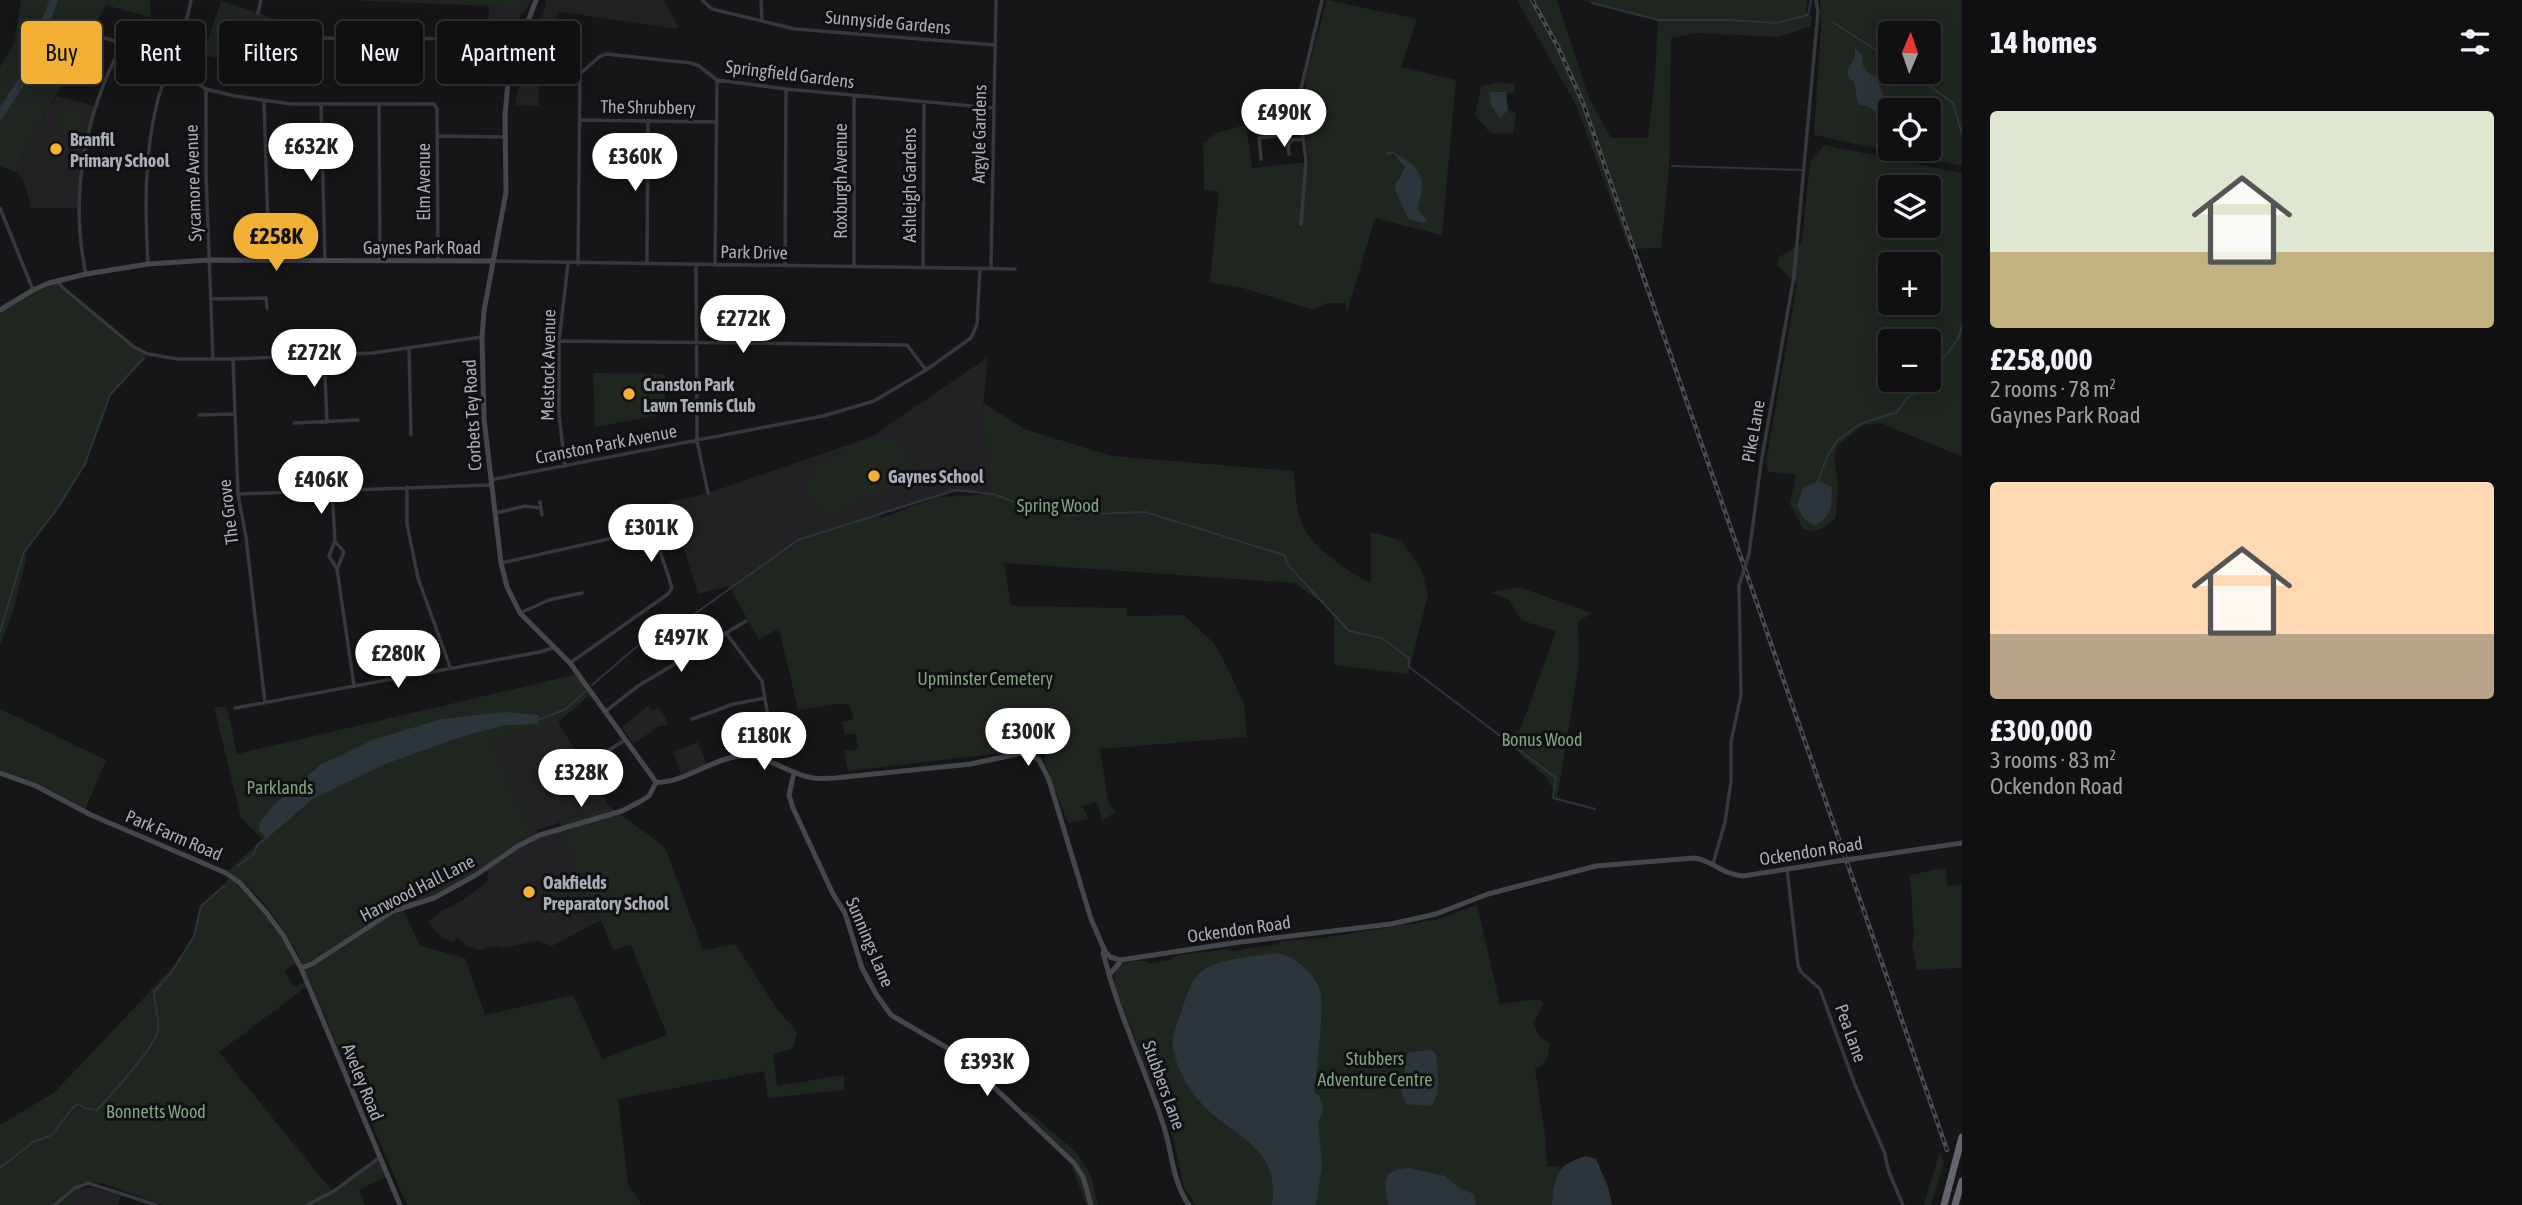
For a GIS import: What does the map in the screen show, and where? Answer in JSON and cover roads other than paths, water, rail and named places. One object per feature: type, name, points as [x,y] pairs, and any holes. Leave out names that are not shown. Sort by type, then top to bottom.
[{"type":"highway","points":[[1944,1205],[1962,1137]]},
{"type":"highway","points":[[1955,1205],[1962,1181]]},
{"type":"street","points":[[187,21],[191,0]]},
{"type":"street","points":[[258,13],[261,0]]},
{"type":"street","name":"Corbets Tey Road","points":[[528,21],[536,0]]},
{"type":"street","name":"Sunnyside Gardens","points":[[702,0],[712,9],[795,29],[995,45]]},
{"type":"street","points":[[761,0],[762,21]]},
{"type":"street","name":"Argyle Gardens","points":[[991,268],[996,0]]},
{"type":"street","points":[[1301,224],[1307,161],[1300,106],[1302,78],[1322,0]]},
{"type":"street","name":"Pike Lane","points":[[1713,864],[1727,806],[1731,781],[1731,742],[1741,695],[1739,586],[1749,554],[1761,463],[1794,276],[1818,12],[1816,0]]},
{"type":"street","points":[[322,38],[437,39]]},
{"type":"street","name":"Springfield Gardens","points":[[580,74],[599,57],[607,54],[691,63],[717,80],[994,108]]},
{"type":"street","points":[[86,274],[78,227],[84,155],[100,91],[116,58]]},
{"type":"street","points":[[715,265],[717,80]]},
{"type":"street","points":[[148,264],[146,200],[150,139],[163,84]]},
{"type":"street","points":[[198,84],[206,89],[264,101],[379,105],[380,260]]},
{"type":"street","name":"Corbets Tey Road","points":[[508,84],[505,137],[506,192],[484,311],[482,337],[484,419],[500,563],[507,587],[520,613],[570,663],[656,782]]},
{"type":"street","points":[[578,264],[580,84]]},
{"type":"street","name":"Sycamore Avenue","points":[[206,89],[213,359]]},
{"type":"street","points":[[785,266],[786,89]]},
{"type":"street","name":"Roxburgh Avenue","points":[[854,95],[854,267]]},
{"type":"street","points":[[264,101],[270,260]]},
{"type":"street","name":"Ashleigh Gardens","points":[[923,268],[924,102]]},
{"type":"street","name":"Elm Avenue","points":[[379,105],[434,104],[437,109],[438,260]]},
{"type":"street","points":[[321,105],[325,261]]},
{"type":"street","name":"The Shrubbery","points":[[580,120],[717,122]]},
{"type":"street","points":[[647,264],[648,121]]},
{"type":"street","points":[[1261,159],[1259,138],[1284,135],[1292,140],[1303,139]]},
{"type":"street","points":[[437,136],[505,137]]},
{"type":"street","points":[[1289,154],[1292,140]]},
{"type":"street","points":[[0,208],[33,290]]},
{"type":"street","name":"Gaynes Park Road","points":[[0,310],[33,290],[58,281],[148,264],[209,260],[494,261]]},
{"type":"street","name":"Park Drive","points":[[494,261],[1015,269]]},
{"type":"street","name":"Melstock Avenue","points":[[565,466],[559,414],[559,341],[568,264]]},
{"type":"street","points":[[696,265],[697,441],[708,493]]},
{"type":"street","name":"Cranston Park Avenue","points":[[238,494],[490,482],[823,416],[874,401],[926,370],[971,338],[977,324],[980,269]]},
{"type":"street","points":[[58,281],[138,349],[148,354],[171,358],[233,359],[324,355],[409,349],[482,337]]},
{"type":"street","points":[[211,299],[267,298],[267,308]]},
{"type":"street","points":[[559,341],[907,345],[926,370]]},
{"type":"street","points":[[409,349],[411,435]]},
{"type":"street","points":[[324,355],[327,422]]},
{"type":"street","name":"The Grove","points":[[233,359],[238,494],[265,703]]},
{"type":"street","points":[[200,415],[235,414]]},
{"type":"street","points":[[294,423],[358,420]]},
{"type":"street","points":[[407,486],[407,524],[418,579],[450,667]]},
{"type":"street","points":[[332,490],[335,541],[329,556],[337,569],[354,686]]},
{"type":"street","points":[[540,502],[542,514]]},
{"type":"street","points":[[494,513],[526,506],[540,508]]},
{"type":"street","points":[[500,563],[649,530],[654,532],[672,588],[668,594],[570,663]]},
{"type":"street","points":[[335,541],[344,552],[337,569]]},
{"type":"street","points":[[520,613],[550,600],[582,593]]},
{"type":"street","points":[[606,710],[638,686],[746,621]]},
{"type":"street","points":[[726,633],[762,681],[772,740]]},
{"type":"street","points":[[235,708],[540,652],[555,647]]},
{"type":"street","points":[[691,719],[734,704],[765,698]]},
{"type":"street","points":[[592,769],[592,761],[626,739]]},
{"type":"street","points":[[656,782],[669,781],[727,758],[739,756],[768,760],[813,778],[971,764],[1022,753],[1035,757],[1049,780],[1102,946],[1110,957],[1122,960],[1109,975]]},
{"type":"street","name":"Park Farm Road","points":[[0,772],[36,786],[91,815],[226,873],[239,882],[265,911],[283,934],[301,968]]},
{"type":"street","name":"Sunnings Lane","points":[[794,772],[789,794],[793,808],[833,894],[842,905],[862,968],[884,1009],[961,1056],[1074,1163],[1091,1205]]},
{"type":"street","name":"Harwood Hall Lane","points":[[301,968],[312,964],[394,911],[434,898],[476,875],[518,846],[541,835],[622,811],[649,796],[656,782]]},
{"type":"street","name":"Ockendon Road","points":[[1122,960],[1233,943],[1391,924],[1436,914],[1488,894],[1596,866],[1694,858],[1713,864],[1721,872],[1736,875],[1962,843]]},
{"type":"street","name":"Pea Lane","points":[[1787,869],[1798,965],[1801,972],[1820,989],[1903,1205]]},
{"type":"street","name":"Stubbers Lane","points":[[1102,946],[1109,975],[1163,1122],[1181,1193],[1189,1205]]},
{"type":"street","name":"Aveley Road","points":[[301,968],[400,1205]]},
{"type":"street","points":[[307,1205],[355,1178],[379,1158]]},
{"type":"street","points":[[54,1205],[75,1188],[88,1183],[156,1205]]},
{"type":"waterway","points":[[0,115],[23,79],[54,0]]},
{"type":"waterway","points":[[1592,3],[1658,20],[1777,23],[1808,15],[1811,0]]},
{"type":"waterway","points":[[1834,23],[1878,51]]},
{"type":"waterway","points":[[1927,84],[1953,103],[1962,134]]},
{"type":"waterway","points":[[1672,166],[1803,170]]},
{"type":"waterway","points":[[1941,362],[1958,339],[1962,326]]},
{"type":"waterway","points":[[0,632],[24,552],[57,509],[85,464],[110,395],[144,358]]},
{"type":"waterway","points":[[1818,481],[1828,455],[1837,441],[1860,424],[1897,412],[1907,398],[1916,392]]},
{"type":"waterway","points":[[592,685],[642,642],[679,625],[798,540],[955,490],[993,494],[1066,515],[1145,512],[1284,555],[1288,565],[1349,631],[1382,638],[1409,658],[1409,667],[1556,778],[1553,798],[1595,809]]},
{"type":"waterway","points":[[541,719],[566,709],[586,691]]},
{"type":"waterway","points":[[238,866],[253,855],[258,844],[266,839]]},
{"type":"waterway","points":[[0,1168],[33,1142],[52,1135],[74,1106],[79,1104],[84,1108],[97,1110],[141,1059],[158,1030],[154,992],[171,973],[194,936],[201,906],[224,886]]},
{"type":"railway","points":[[1532,0],[1558,47],[1583,103],[1947,1150]]},
{"type":"place","name":"Branfil Primary School","points":[[56,149]]},
{"type":"place","name":"Cranston Park Lawn Tennis Club","points":[[629,394]]},
{"type":"place","name":"Gaynes School","points":[[874,476]]},
{"type":"place","name":"Oakfields Preparatory School","points":[[529,892]]},
{"type":"park label","name":"Spring Wood","points":[[1058,505]]},
{"type":"park label","name":"Upminster Cemetery","points":[[985,678]]},
{"type":"park label","name":"Bonus Wood","points":[[1542,739]]},
{"type":"park label","name":"Parklands","points":[[280,787]]},
{"type":"park label","name":"Stubbers Adventure Centre","points":[[1375,1068]]},
{"type":"park label","name":"Bonnetts Wood","points":[[156,1111]]}]
